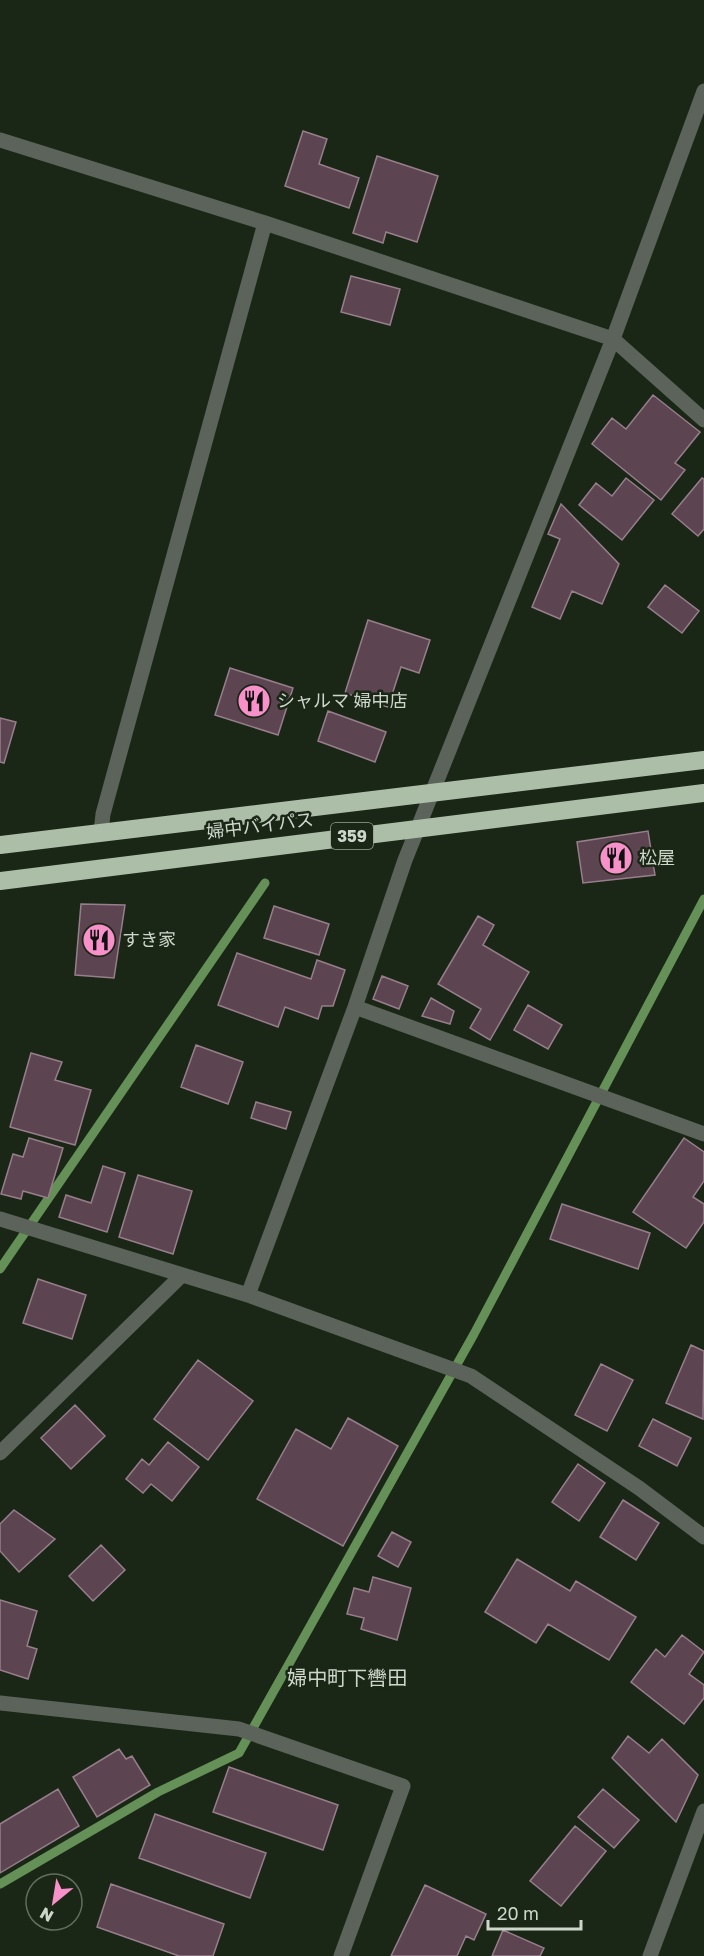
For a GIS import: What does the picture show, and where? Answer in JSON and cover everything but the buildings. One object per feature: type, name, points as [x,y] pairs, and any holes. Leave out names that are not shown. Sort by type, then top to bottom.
[{"type":"highway","name":"婦中バイパス","points":[[0,846],[704,760]]},
{"type":"highway","name":"婦中バイパス","points":[[0,881],[704,793]]},
{"type":"street","points":[[249,1295],[405,860],[613,339],[704,91]]},
{"type":"street","points":[[0,140],[266,223],[613,339],[704,420]]},
{"type":"street","points":[[101,832],[103,814],[266,223]]},
{"type":"street","points":[[354,1007],[704,1134]]},
{"type":"street","points":[[0,1219],[249,1295],[471,1376],[639,1488],[704,1537]]},
{"type":"street","points":[[0,1453],[181,1276]]},
{"type":"street","points":[[0,1703],[239,1729],[402,1786],[341,1956]]},
{"type":"street","points":[[650,1956],[704,1811]]},
{"type":"waterway","points":[[0,1269],[265,883]]},
{"type":"waterway","points":[[0,1884],[158,1792],[239,1753],[474,1334],[704,899]]},
{"type":"place","name":"シャルマ 婦中店","points":[[254,701]]},
{"type":"place","name":"松屋","points":[[616,858]]},
{"type":"place","name":"すき家","points":[[99,940]]},
{"type":"district","name":"婦中町下轡田","points":[[347,1678]]}]
